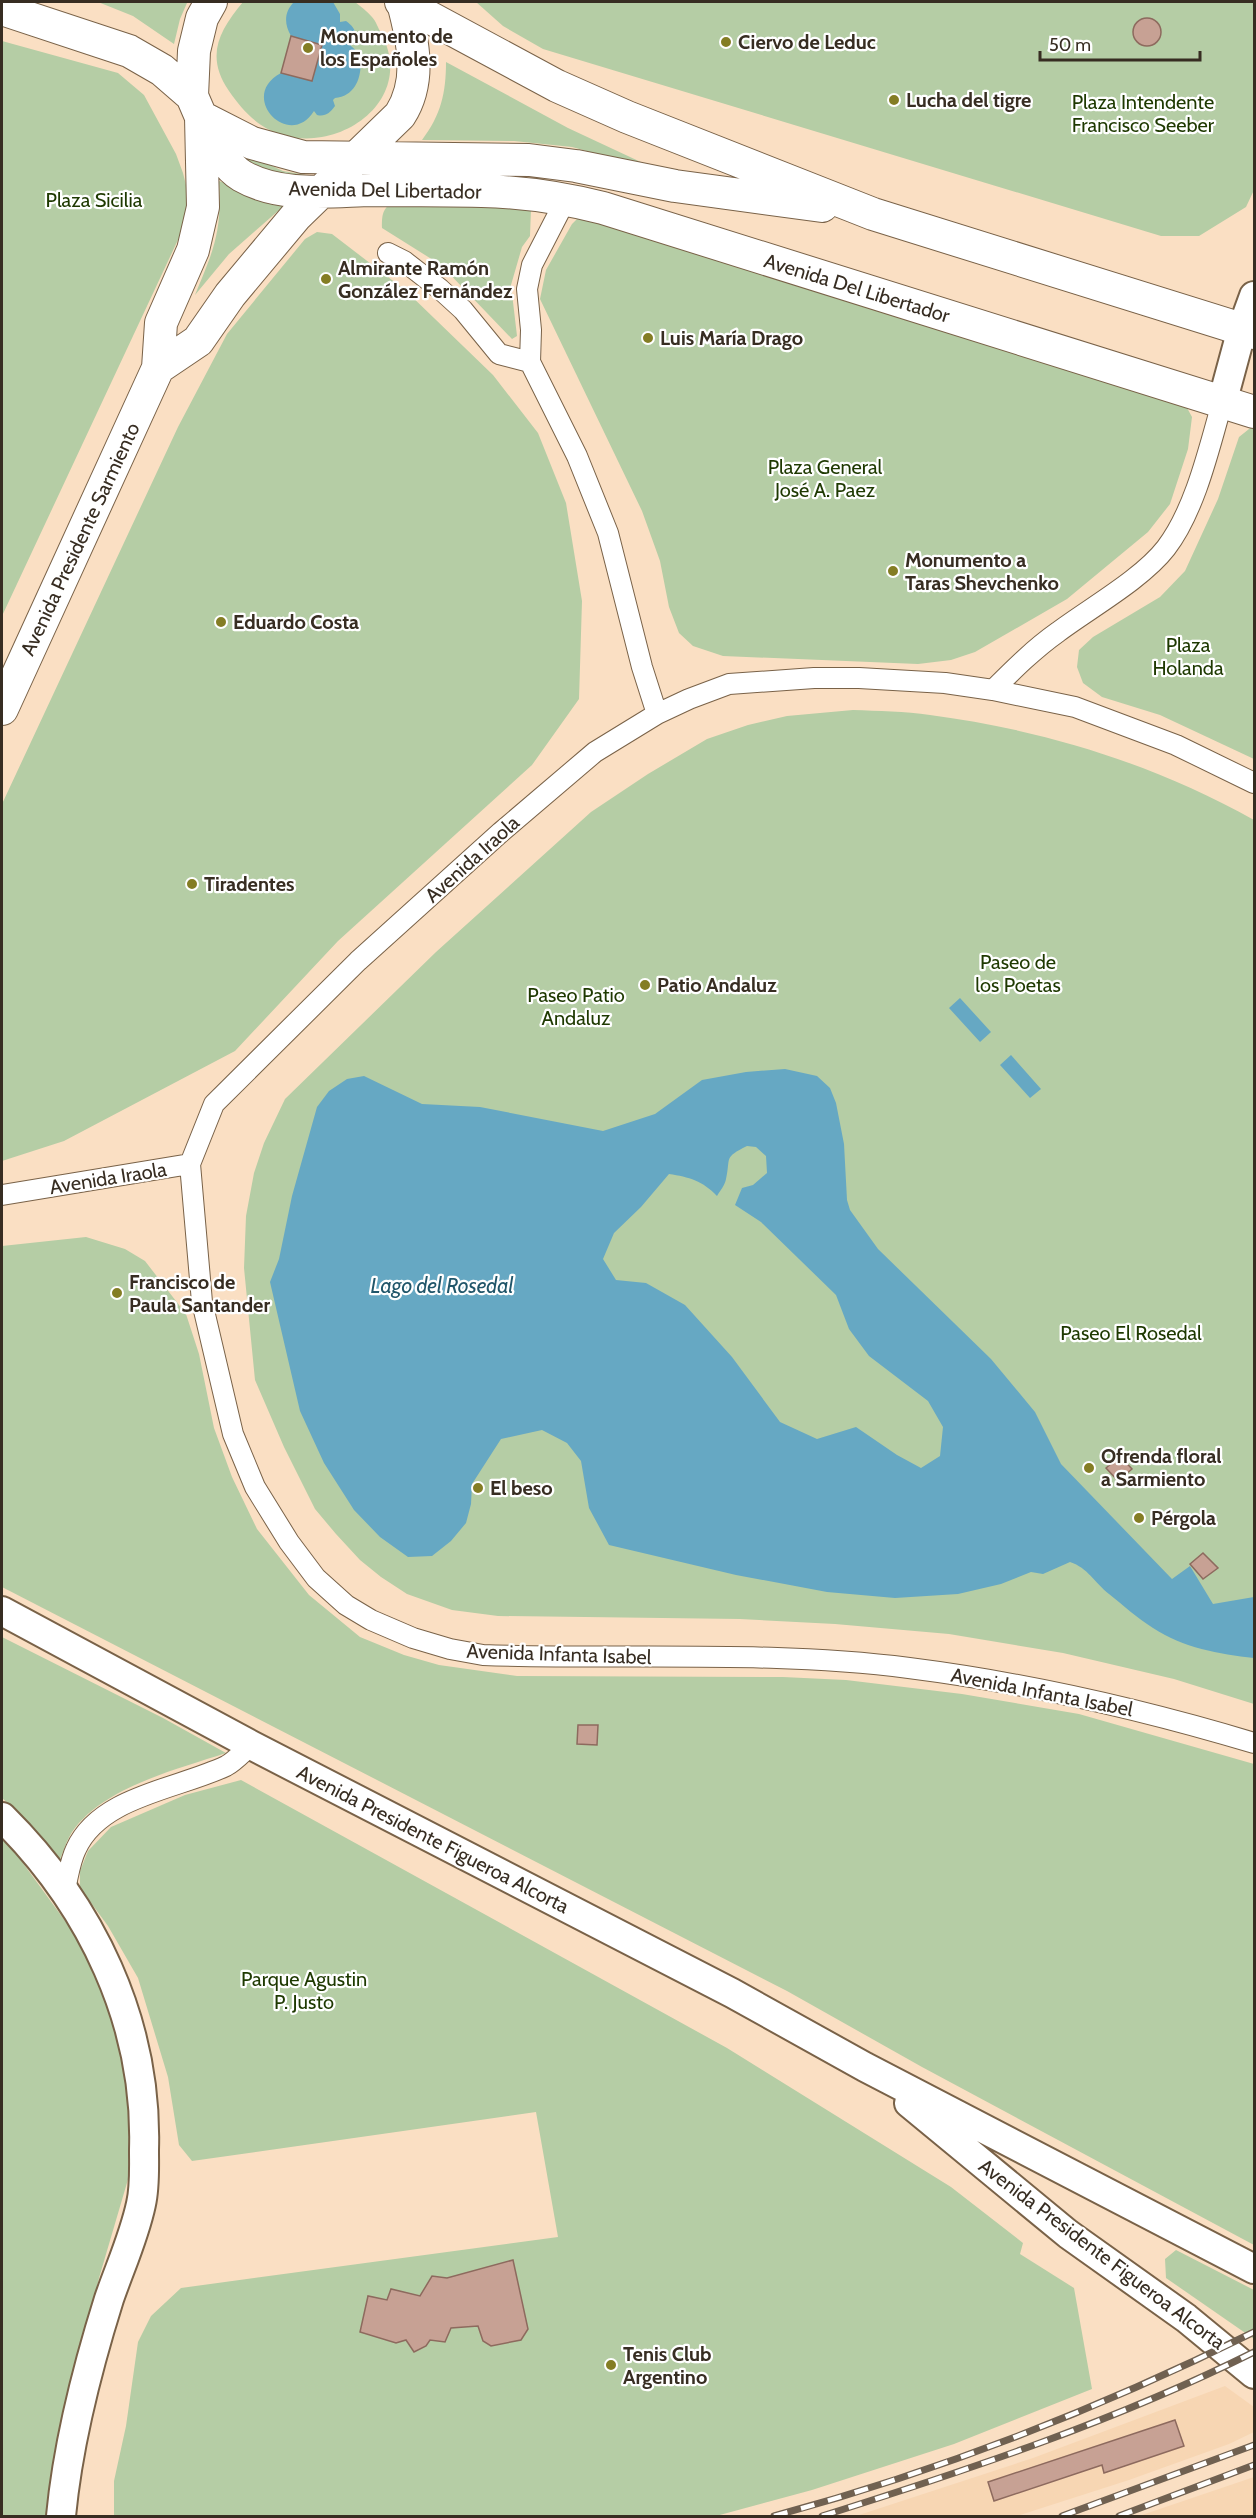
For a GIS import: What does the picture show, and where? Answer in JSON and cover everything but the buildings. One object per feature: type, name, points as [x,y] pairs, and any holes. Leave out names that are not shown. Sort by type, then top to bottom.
[{"type":"main road","name":"Avenida Presidente Sarmiento","points":[[2,709],[158,368],[161,323],[194,250],[203,207],[194,51],[202,18],[211,2]]},
{"type":"main road","name":"Avenida Del Libertador","points":[[402,2],[557,86],[627,117],[873,214],[1248,331]]},
{"type":"main road","points":[[158,368],[198,341],[230,295],[296,216],[388,128],[409,100],[413,61],[411,33],[402,2]]},
{"type":"main road","name":"Avenida Del Libertador","points":[[2,9],[129,51],[162,70],[196,106],[252,143],[277,152],[303,157],[529,160],[576,166],[675,186],[873,214]]},
{"type":"main road","name":"Avenida Del Libertador","points":[[196,106],[227,163],[242,175],[269,187],[322,191],[518,192],[566,199],[603,208],[1254,412]]},
{"type":"main road","points":[[1222,403],[1248,331],[1254,296]]},
{"type":"main road","name":"Avenida Presidente Figueroa Alcorta","points":[[2,1611],[251,1745],[732,1993],[865,2067],[1254,2269]]},
{"type":"main road","points":[[2,1817],[65,1890],[99,1946],[116,1985],[138,2060],[143,2096],[145,2132],[142,2201],[136,2226],[92,2354],[69,2460],[61,2517]]},
{"type":"main road","name":"Avenida Presidente Figueroa Alcorta","points":[[865,2067],[1068,2234],[1186,2318],[1254,2374]]},
{"type":"street","points":[[566,199],[532,265],[527,289],[531,330],[530,362],[577,456],[608,533],[642,668],[657,714]]},
{"type":"street","points":[[388,253],[404,261],[448,296],[463,310],[499,354],[530,362]]},
{"type":"street","points":[[993,690],[1030,655],[1139,573],[1166,548],[1186,513],[1222,403]]},
{"type":"street","name":"Avenida Iraola","points":[[2,1195],[190,1164],[214,1104],[315,1001],[492,840],[595,752],[657,714],[729,684],[793,679],[899,679],[993,690],[1079,709],[1176,745],[1254,783]]},
{"type":"street","name":"Avenida Infanta Isabel","points":[[190,1164],[202,1302],[233,1434],[255,1487],[289,1542],[316,1578],[346,1605],[371,1620],[413,1638],[450,1649],[483,1655],[762,1658],[908,1668],[1038,1687],[1166,1717],[1254,1743]]},
{"type":"street","points":[[65,1890],[75,1850],[85,1834],[103,1816],[158,1790],[228,1765],[251,1745]]},
{"type":"shaded area","points":[[1225,2386],[1254,2407],[1254,2432],[1229,2444],[1129,2480],[1017,2516],[856,2516],[1033,2458]]},
{"type":"shaded area","points":[[1254,2477],[1254,2516],[1139,2516]]},
{"type":"green space","points":[[98,2],[187,3],[180,19],[174,44],[133,16]]},
{"type":"green space","points":[[243,2],[355,2],[375,20],[390,60],[388,84],[377,105],[359,122],[336,133],[311,138],[285,136],[261,125],[229,91],[218,66],[218,44],[227,23]]},
{"type":"green space","name":"Plaza Intendente Francisco Seeber","points":[[476,2],[1254,2],[1254,190],[1246,207],[1199,236],[1161,236],[543,49],[503,26]]},
{"type":"green space","name":"Plaza Sicilia","points":[[2,41],[118,73],[144,95],[176,154],[188,193],[184,227],[2,616]]},
{"type":"green space","points":[[446,62],[568,128],[660,171],[572,147],[514,141],[422,140],[438,113],[445,84]]},
{"type":"green space","points":[[244,153],[283,171],[306,175],[304,181],[282,177],[241,160]]},
{"type":"green space","points":[[219,181],[286,204],[229,254],[195,295],[218,227]]},
{"type":"green space","points":[[395,201],[531,209],[530,236],[522,247],[511,285],[517,336],[512,339],[441,265],[382,228],[384,212],[387,206]]},
{"type":"green space","name":"Plaza General José A. Paez","points":[[581,215],[1186,406],[1192,417],[1188,449],[1170,504],[1148,532],[1067,599],[975,652],[951,660],[918,664],[723,656],[693,646],[679,633],[669,607],[660,561],[642,511],[540,299],[546,270],[572,224]]},
{"type":"green space","points":[[317,232],[332,234],[405,290],[493,375],[538,433],[566,503],[582,601],[579,699],[532,765],[338,941],[235,1051],[64,1141],[2,1161],[2,804],[178,427],[227,334],[305,239]]},
{"type":"green space","name":"Plaza Holanda","points":[[1254,425],[1254,759],[1160,715],[1102,697],[1083,683],[1077,667],[1079,650],[1093,637],[1160,597],[1185,571],[1218,499],[1239,437]]},
{"type":"green space","points":[[853,710],[930,715],[1015,730],[1056,740],[1138,766],[1216,800],[1254,820],[1254,1704],[1174,1679],[1063,1653],[949,1634],[835,1624],[740,1619],[498,1616],[452,1610],[407,1594],[381,1577],[360,1560],[336,1534],[315,1509],[284,1447],[255,1380],[244,1268],[246,1216],[254,1173],[264,1143],[285,1099],[436,952],[591,812],[648,774],[707,739],[748,725],[787,716]]},
{"type":"green space","points":[[86,1237],[125,1249],[145,1261],[186,1314],[199,1354],[214,1428],[232,1477],[257,1529],[309,1595],[360,1637],[404,1655],[439,1665],[517,1676],[783,1677],[846,1680],[962,1694],[1079,1714],[1254,1764],[1254,2245],[922,2067],[787,1991],[2,1587],[2,1246]]},
{"type":"green space","points":[[2,1637],[163,1718],[226,1753],[164,1773],[122,1791],[102,1803],[72,1832],[59,1862],[18,1812],[2,1798]]},
{"type":"green space","name":"Parque Agustin P. Justo","points":[[241,1780],[727,2048],[951,2187],[1023,2243],[1020,2254],[1074,2288],[1092,2389],[954,2444],[812,2490],[716,2516],[114,2516],[114,2481],[126,2426],[138,2342],[151,2316],[181,2288],[558,2237],[536,2112],[192,2161],[179,2145],[168,2077],[138,1978],[108,1926],[80,1888],[80,1871],[88,1851],[111,1827],[185,1795]]},
{"type":"green space","points":[[2,1838],[9,1844],[71,1929],[91,1961],[108,1996],[131,2087],[129,2176],[99,2278],[63,2431],[50,2516],[2,2516]]},
{"type":"green space","points":[[1176,2250],[1254,2290],[1254,2339],[1166,2278],[1165,2259]]},
{"type":"water","points":[[294,2],[333,2],[340,14],[340,22],[346,21],[354,29],[355,40],[350,42],[360,54],[361,62],[357,83],[349,93],[333,100],[335,106],[331,111],[317,115],[314,111],[304,122],[292,125],[281,123],[272,116],[266,106],[264,94],[269,83],[281,73],[312,81],[322,46],[291,36],[286,18]]},
{"type":"water","points":[[960,998],[991,1032],[980,1042],[949,1008]]},
{"type":"water","points":[[1011,1055],[1041,1089],[1030,1098],[1000,1065]]},
{"type":"water","name":"Lago del Rosedal","points":[[785,1069],[817,1076],[830,1088],[836,1103],[844,1144],[847,1200],[850,1210],[878,1249],[991,1359],[1035,1412],[1061,1464],[1172,1579],[1190,1566],[1213,1604],[1254,1597],[1254,1658],[1202,1649],[1165,1635],[1130,1611],[1082,1568],[1070,1562],[1043,1574],[1031,1572],[1001,1584],[958,1594],[895,1598],[827,1592],[736,1575],[609,1545],[589,1508],[581,1461],[567,1443],[542,1430],[501,1439],[472,1484],[471,1504],[466,1523],[451,1541],[432,1556],[408,1557],[380,1537],[354,1510],[324,1463],[300,1411],[270,1282],[279,1259],[292,1196],[317,1107],[329,1091],[347,1079],[364,1076],[422,1104],[480,1107],[603,1131],[655,1114],[702,1080],[746,1072]],"holes":[[[747,1146],[756,1147],[766,1156],[767,1173],[753,1185],[742,1188],[735,1205],[761,1222],[836,1295],[849,1329],[869,1356],[928,1401],[943,1427],[940,1456],[921,1468],[897,1455],[856,1427],[817,1439],[780,1422],[732,1357],[685,1305],[646,1283],[616,1280],[603,1259],[614,1233],[641,1207],[669,1174],[695,1180],[717,1196],[724,1186],[731,1156]]]},
{"type":"railway","points":[[774,2516],[897,2479],[1018,2436],[1138,2386],[1254,2332]]},
{"type":"railway","points":[[822,2516],[932,2481],[1096,2422],[1254,2352]]},
{"type":"railway","points":[[1062,2516],[1254,2445]]},
{"type":"railway","points":[[1119,2516],[1254,2465]]},
{"type":"place","name":"Ciervo de Leduc","points":[[726,42]]},
{"type":"place","name":"Monumento de los Españoles","points":[[308,48]]},
{"type":"place","name":"Lucha del tigre","points":[[894,100]]},
{"type":"place","name":"Almirante Ramón González Fernández","points":[[326,279]]},
{"type":"place","name":"Luis María Drago","points":[[648,338]]},
{"type":"place","name":"Monumento a Taras Shevchenko","points":[[893,571]]},
{"type":"place","name":"Eduardo Costa","points":[[221,622]]},
{"type":"place","name":"Tiradentes","points":[[192,884]]},
{"type":"place","name":"Patio Andaluz","points":[[645,985]]},
{"type":"place","name":"Francisco de Paula Santander","points":[[117,1293]]},
{"type":"place","name":"Ofrenda floral a Sarmiento","points":[[1089,1468]]},
{"type":"place","name":"El beso","points":[[478,1488]]},
{"type":"place","name":"Pérgola","points":[[1139,1518]]},
{"type":"place","name":"Tenis Club Argentino","points":[[611,2365]]},
{"type":"park label","name":"Paseo de los Poetas","points":[[1018,974]]},
{"type":"park label","name":"Paseo Patio Andaluz","points":[[576,1006]]},
{"type":"park label","name":"Paseo El Rosedal","points":[[1131,1333]]}]
